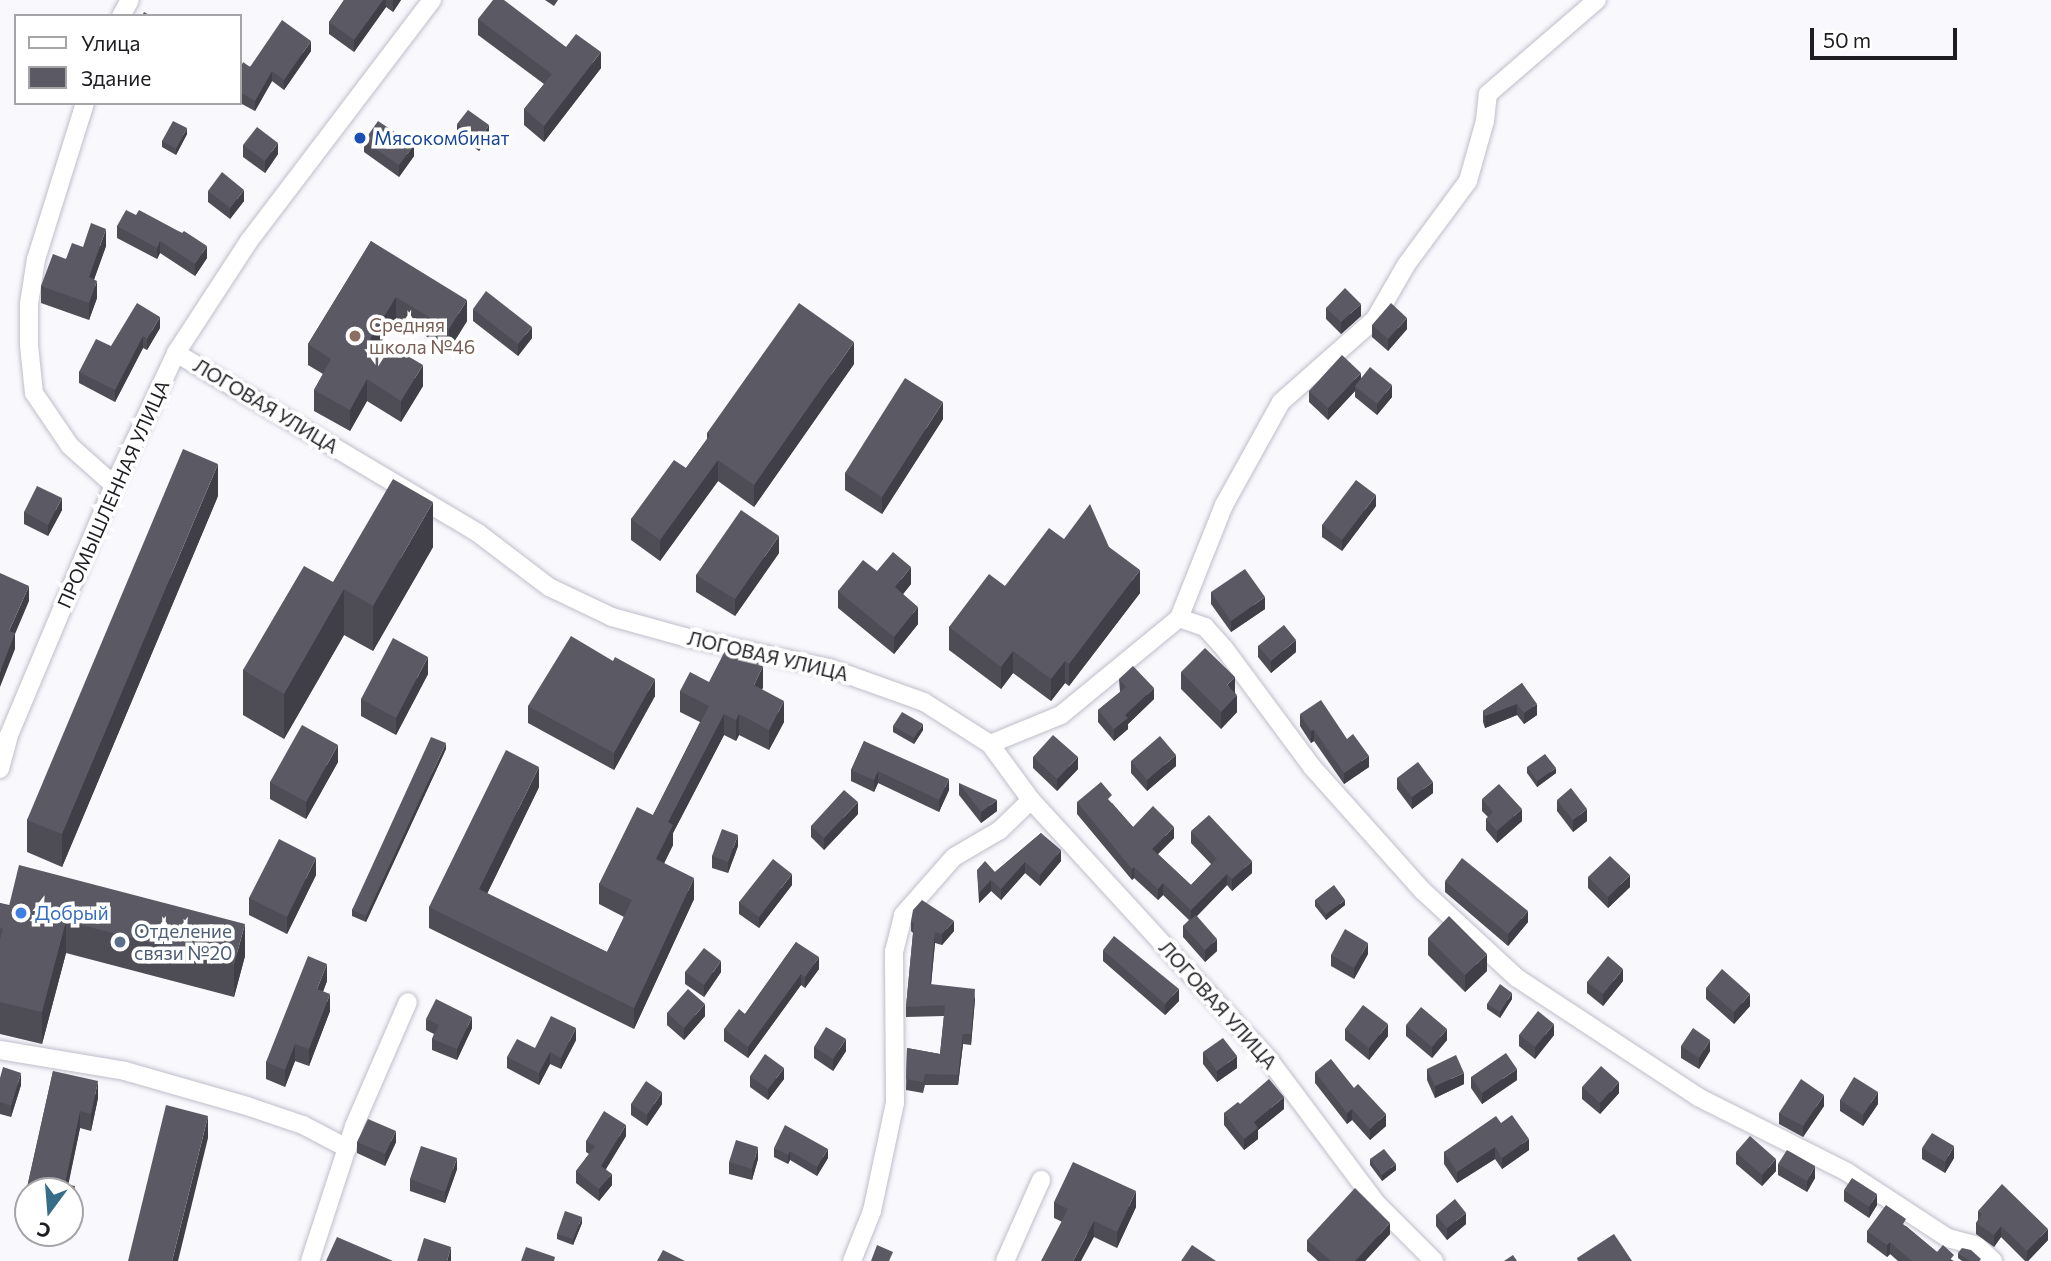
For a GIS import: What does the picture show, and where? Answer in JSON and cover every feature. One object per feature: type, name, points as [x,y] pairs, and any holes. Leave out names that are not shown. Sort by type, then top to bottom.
[{"type":"street","name":"ПРОМЫШЛЕННАЯ УЛИЦА","points":[[0,769],[9,735],[114,485],[176,352],[249,241],[432,0]]},
{"type":"street","points":[[990,744],[1061,715],[1180,618],[1224,505],[1281,402],[1375,319],[1406,265],[1468,181],[1485,121],[1488,94],[1597,0]]},
{"type":"street","points":[[84,105],[36,259],[29,304],[29,345],[34,393],[70,446],[114,485]]},
{"type":"street","name":"ЛОГОВАЯ УЛИЦА","points":[[176,352],[478,533],[549,587],[612,617],[684,637],[829,668],[853,676],[924,702],[990,744],[1031,800],[1270,1061],[1377,1204],[1434,1261]]},
{"type":"street","points":[[1180,618],[1205,627],[1331,788],[1423,891],[1517,978],[1698,1097],[1847,1172],[1948,1238],[1977,1246],[1993,1261]]},
{"type":"street","points":[[852,1261],[872,1211],[895,1103],[894,953],[903,915],[954,857],[1000,830],[1031,800]]},
{"type":"street","points":[[310,1261],[347,1148],[408,1002]]},
{"type":"street","points":[[0,1050],[125,1070],[270,1113],[303,1125],[347,1148]]},
{"type":"street","points":[[1005,1261],[1041,1180]]},
{"type":"building","points":[[344,0],[383,0],[354,40],[329,22]]},
{"type":"building","points":[[493,0],[504,0],[566,47],[576,34],[601,52],[544,126],[524,109],[552,74],[478,19]]},
{"type":"building","points":[[282,20],[311,41],[284,80],[272,71],[255,101],[242,93],[243,62],[250,67]]},
{"type":"building","points":[[468,110],[489,125],[479,140],[457,124]]},
{"type":"building","points":[[173,121],[187,128],[176,149],[162,141]]},
{"type":"building","points":[[378,121],[414,145],[399,165],[364,141]]},
{"type":"building","points":[[257,127],[278,143],[265,161],[243,145]]},
{"type":"building","points":[[222,172],[244,190],[230,208],[208,191]]},
{"type":"building","points":[[126,210],[136,215],[139,210],[182,233],[184,231],[207,246],[195,264],[160,241],[157,248],[117,226]]},
{"type":"building","points":[[91,223],[106,229],[89,277],[97,281],[89,303],[41,286],[53,254],[66,259],[72,243],[83,247]]},
{"type":"building","name":"Средняя школа №46","points":[[371,241],[467,300],[449,329],[396,297],[370,339],[398,356],[401,352],[423,365],[401,401],[367,379],[350,410],[314,390],[331,359],[308,344]]},
{"type":"building","points":[[1345,288],[1361,304],[1341,322],[1326,308]]},
{"type":"building","points":[[486,291],[532,327],[518,344],[473,309]]},
{"type":"building","points":[[137,303],[160,317],[147,339],[143,336],[115,390],[79,372],[96,339],[111,346]]},
{"type":"building","points":[[799,303],[854,342],[754,485],[718,460],[660,540],[631,519],[674,460],[686,468],[710,435],[707,433]]},
{"type":"building","points":[[1391,303],[1407,318],[1388,339],[1372,325]]},
{"type":"building","points":[[1342,355],[1361,373],[1328,408],[1309,391]]},
{"type":"building","points":[[1370,367],[1392,385],[1377,404],[1355,386]]},
{"type":"building","points":[[905,378],[943,402],[882,497],[845,473]]},
{"type":"building","points":[[183,449],[218,464],[62,834],[27,820]]},
{"type":"building","points":[[393,479],[433,502],[373,606],[344,589],[284,694],[243,670],[304,566],[333,582]]},
{"type":"building","points":[[1356,480],[1376,495],[1342,540],[1322,525]]},
{"type":"building","points":[[37,486],[62,498],[48,525],[24,512]]},
{"type":"building","points":[[1090,504],[1109,547],[1140,570],[1069,664],[1065,661],[1051,679],[1013,651],[1001,667],[949,627],[989,574],[1005,586],[1049,528],[1064,539]]},
{"type":"building","points":[[741,510],[779,536],[735,599],[696,575]]},
{"type":"building","points":[[893,552],[911,567],[895,587],[918,607],[894,637],[838,591],[863,560],[877,571]]},
{"type":"building","points":[[1245,569],[1265,597],[1231,621],[1211,592]]},
{"type":"building","points":[[0,573],[29,586],[9,631],[15,633],[0,672]]},
{"type":"building","points":[[1284,625],[1296,640],[1271,661],[1258,646]]},
{"type":"building","points":[[571,636],[613,661],[615,657],[655,679],[614,753],[528,706]]},
{"type":"building","points":[[393,638],[428,657],[396,718],[361,699]]},
{"type":"building","points":[[727,647],[763,666],[754,685],[784,701],[769,730],[739,714],[736,720],[724,714],[668,822],[673,825],[656,859],[694,878],[634,1008],[429,907],[506,750],[539,767],[479,889],[607,952],[632,900],[599,884],[637,807],[653,815],[709,706],[680,691],[690,672],[709,682]]},
{"type":"building","points":[[1205,648],[1235,677],[1227,685],[1237,695],[1221,712],[1181,672]]},
{"type":"building","points":[[1133,666],[1154,688],[1125,715],[1128,718],[1114,729],[1098,710],[1126,687],[1119,679]]},
{"type":"building","points":[[1522,683],[1537,704],[1524,713],[1517,704],[1485,716],[1483,711]]},
{"type":"building","points":[[1321,700],[1347,739],[1353,734],[1369,756],[1344,773],[1300,714]]},
{"type":"building","points":[[902,712],[923,724],[914,738],[893,726]]},
{"type":"building","points":[[302,725],[338,745],[306,802],[270,782]]},
{"type":"building","points":[[1053,735],[1078,757],[1057,779],[1033,757]]},
{"type":"building","points":[[1160,736],[1176,755],[1147,780],[1131,761]]},
{"type":"building","points":[[431,737],[446,743],[366,916],[352,910]]},
{"type":"building","points":[[864,741],[949,779],[939,800],[878,771],[874,780],[851,770]]},
{"type":"building","points":[[1545,754],[1556,768],[1537,781],[1527,767]]},
{"type":"building","points":[[1418,762],[1433,782],[1412,797],[1397,778]]},
{"type":"building","points":[[1101,782],[1112,795],[1108,799],[1133,827],[1153,806],[1174,827],[1152,849],[1191,885],[1217,859],[1191,831],[1209,815],[1252,861],[1232,879],[1227,874],[1191,910],[1163,883],[1158,889],[1134,867],[1132,869],[1077,802]]},
{"type":"building","points":[[959,783],[997,800],[981,812]]},
{"type":"building","points":[[1499,784],[1522,809],[1497,831],[1486,819],[1493,812],[1482,799]]},
{"type":"building","points":[[1571,788],[1587,809],[1573,820],[1557,800]]},
{"type":"building","points":[[844,790],[858,802],[824,838],[811,826]]},
{"type":"building","points":[[722,829],[738,835],[728,862],[712,856]]},
{"type":"building","points":[[1041,833],[1061,850],[1040,875],[1025,862],[1001,889],[991,880],[979,893],[977,870],[985,861],[995,872]]},
{"type":"building","points":[[279,839],[316,858],[287,917],[249,898]]},
{"type":"building","points":[[1610,856],[1630,875],[1608,897],[1588,877]]},
{"type":"building","points":[[1462,858],[1528,911],[1508,934],[1445,881]]},
{"type":"building","points":[[773,859],[792,874],[759,917],[739,902]]},
{"type":"building","points":[[19,865],[245,924],[234,964],[66,921],[42,1012],[0,1002],[0,940],[3,929],[0,928],[0,903],[9,906]]},
{"type":"building","points":[[1334,885],[1345,900],[1326,914],[1315,900]]},
{"type":"building","points":[[922,900],[954,921],[942,934],[935,932],[930,984],[975,989],[971,1034],[963,1034],[958,1075],[925,1074],[923,1082],[906,1079],[907,1048],[940,1054],[945,1005],[906,1007],[914,923],[911,921],[913,910]]},
{"type":"building","points":[[1196,915],[1217,939],[1205,950],[1183,926]]},
{"type":"building","points":[[1449,916],[1487,954],[1465,975],[1428,938]]},
{"type":"building","points":[[1345,929],[1368,943],[1354,968],[1331,955]]},
{"type":"building","points":[[1114,936],[1179,989],[1165,1004],[1103,950]]},
{"type":"building","points":[[796,942],[819,957],[805,977],[801,974],[748,1047],[724,1029],[739,1009],[745,1014]]},
{"type":"building","points":[[704,948],[721,961],[704,985],[685,972]]},
{"type":"building","points":[[308,956],[327,964],[317,989],[330,994],[309,1049],[295,1044],[285,1070],[266,1062]]},
{"type":"building","points":[[1608,956],[1623,969],[1603,994],[1587,982]]},
{"type":"building","points":[[1722,969],[1750,994],[1734,1012],[1706,988]]},
{"type":"building","points":[[1500,984],[1512,993],[1500,1012],[1487,1004]]},
{"type":"building","points":[[688,989],[705,1004],[684,1028],[667,1013]]},
{"type":"building","points":[[436,999],[472,1017],[457,1049],[432,1039],[439,1025],[426,1019]]},
{"type":"building","points":[[1363,1005],[1388,1024],[1369,1048],[1345,1029]]},
{"type":"building","points":[[1421,1007],[1447,1029],[1432,1047],[1406,1025]]},
{"type":"building","points":[[1538,1011],[1554,1024],[1535,1047],[1519,1035]]},
{"type":"building","points":[[551,1016],[576,1028],[561,1058],[550,1052],[539,1073],[507,1057],[517,1039],[535,1048]]},
{"type":"building","points":[[826,1027],[846,1039],[833,1059],[814,1047]]},
{"type":"building","points":[[1693,1028],[1710,1040],[1699,1058],[1681,1046]]},
{"type":"building","points":[[1223,1038],[1237,1056],[1217,1071],[1203,1052]]},
{"type":"building","points":[[1506,1053],[1517,1069],[1482,1093],[1471,1077]]},
{"type":"building","points":[[765,1054],[784,1068],[768,1089],[750,1076]]},
{"type":"building","points":[[1456,1055],[1464,1073],[1435,1086],[1427,1069]]},
{"type":"building","points":[[1331,1059],[1354,1088],[1358,1084],[1386,1114],[1370,1129],[1352,1109],[1347,1113],[1315,1072]]},
{"type":"building","points":[[1601,1066],[1619,1082],[1600,1103],[1582,1087]]},
{"type":"building","points":[[3,1067],[21,1073],[11,1106],[0,1102]]},
{"type":"building","points":[[53,1071],[98,1081],[91,1114],[80,1111],[66,1177],[29,1177]]},
{"type":"building","points":[[1854,1077],[1878,1092],[1863,1115],[1840,1100]]},
{"type":"building","points":[[1269,1079],[1284,1097],[1254,1122],[1258,1128],[1244,1139],[1224,1113],[1238,1102],[1240,1104]]},
{"type":"building","points":[[1801,1079],[1824,1095],[1803,1126],[1779,1113]]},
{"type":"building","points":[[646,1081],[662,1092],[647,1115],[631,1104]]},
{"type":"building","points":[[166,1105],[208,1116],[172,1261],[128,1261]]},
{"type":"building","points":[[604,1111],[626,1125],[601,1166],[612,1174],[599,1189],[576,1171],[595,1146],[586,1141]]},
{"type":"building","points":[[1512,1115],[1529,1139],[1502,1158],[1495,1147],[1457,1172],[1444,1152],[1496,1116],[1501,1123]]},
{"type":"building","points":[[368,1119],[396,1131],[385,1154],[357,1142]]},
{"type":"building","points":[[785,1125],[828,1149],[817,1167],[790,1151],[788,1155],[774,1148]]},
{"type":"building","points":[[1932,1133],[1954,1146],[1945,1162],[1922,1148]]},
{"type":"building","points":[[1750,1136],[1776,1159],[1762,1175],[1736,1152]]},
{"type":"building","points":[[736,1140],[758,1147],[752,1169],[729,1162]]},
{"type":"building","points":[[421,1146],[457,1158],[445,1192],[410,1179]]},
{"type":"building","points":[[1384,1149],[1396,1164],[1382,1175],[1370,1159]]},
{"type":"building","points":[[1787,1150],[1815,1166],[1807,1181],[1778,1164]]},
{"type":"building","points":[[1073,1162],[1136,1191],[1117,1232],[1094,1221],[1073,1261],[1041,1261],[1068,1209],[1054,1202]]},
{"type":"building","points":[[1852,1178],[1877,1194],[1869,1207],[1844,1190]]},
{"type":"building","points":[[2002,1184],[2048,1229],[2027,1251],[2001,1226],[1994,1235],[1976,1223],[1982,1214],[1978,1211]]},
{"type":"building","points":[[1355,1188],[1390,1223],[1355,1261],[1331,1261],[1307,1240]]},
{"type":"building","points":[[1455,1199],[1466,1213],[1447,1228],[1436,1215]]},
{"type":"building","points":[[1886,1205],[1906,1219],[1903,1224],[1937,1252],[1943,1245],[1954,1255],[1949,1261],[1912,1261],[1890,1242],[1887,1245],[1867,1231]]},
{"type":"building","points":[[565,1211],[582,1217],[573,1239],[557,1234]]},
{"type":"building","points":[[1614,1234],[1632,1261],[1578,1261],[1577,1258]]},
{"type":"building","points":[[337,1237],[393,1261],[326,1261]]},
{"type":"building","points":[[424,1238],[451,1247],[447,1261],[417,1261]]},
{"type":"building","points":[[877,1245],[893,1252],[889,1261],[871,1261]]},
{"type":"building","points":[[1192,1245],[1216,1261],[1181,1261]]},
{"type":"building","points":[[526,1247],[555,1257],[554,1261],[521,1261]]},
{"type":"building","points":[[1962,1248],[1971,1250],[1981,1259],[1970,1261],[1958,1253]]},
{"type":"building","points":[[663,1250],[685,1261],[657,1261]]},
{"type":"building","points":[[1513,1255],[1517,1261],[1504,1261]]},
{"type":"place","name":"Мясокомбинат","points":[[360,138]]},
{"type":"place","name":"Средняя школа №46","points":[[355,336]]},
{"type":"place","name":"Добрый","points":[[21,913]]},
{"type":"place","name":"Отделение связи №20","points":[[120,942]]}]
